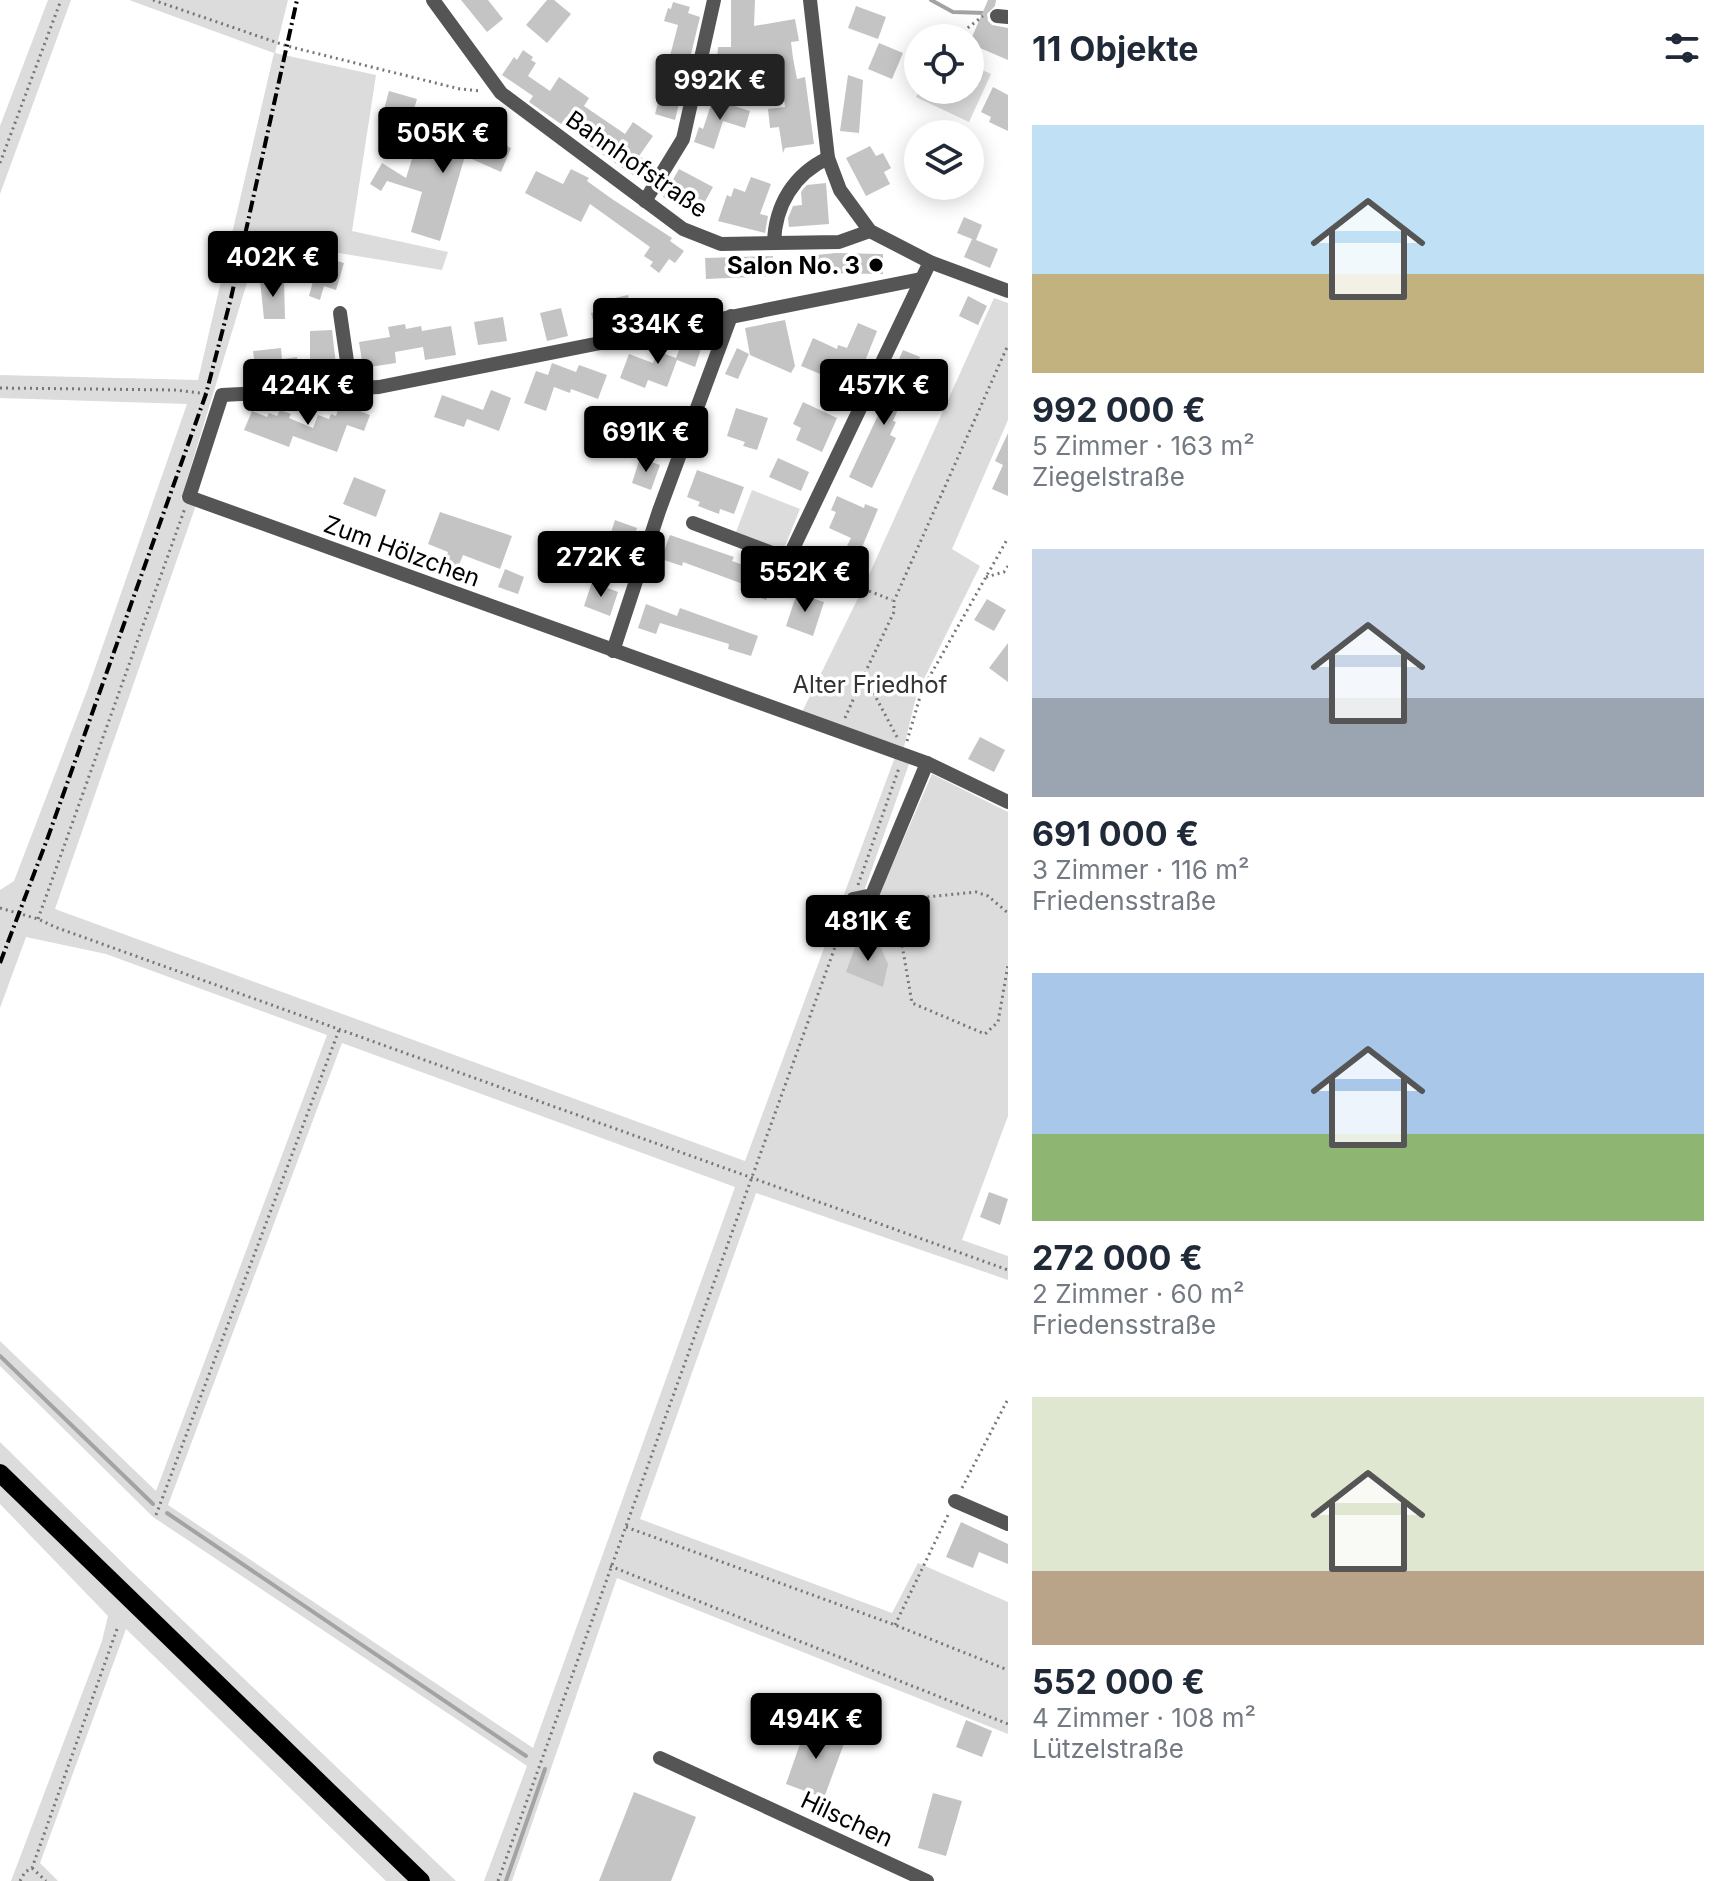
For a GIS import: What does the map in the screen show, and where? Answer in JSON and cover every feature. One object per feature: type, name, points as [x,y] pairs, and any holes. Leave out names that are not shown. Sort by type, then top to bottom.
[{"type":"main road","points":[[0,1473],[421,1881]]},
{"type":"street","name":"Bahnhofstraße","points":[[433,0],[501,93],[683,229],[721,244],[839,242],[870,231]]},
{"type":"street","points":[[645,201],[683,139],[714,0]]},
{"type":"street","points":[[810,0],[828,158],[840,190],[870,231],[930,262],[1008,291]]},
{"type":"street","points":[[774,243],[782,206],[792,184],[810,166],[828,158]]},
{"type":"street","points":[[693,523],[788,559],[930,262]]},
{"type":"street","points":[[189,497],[222,395],[379,387],[921,279]]},
{"type":"street","points":[[340,313],[351,389]]},
{"type":"street","points":[[613,651],[659,511],[731,316]]},
{"type":"street","name":"Zum Hölzchen","points":[[189,497],[927,763],[1007,798]]},
{"type":"street","points":[[853,899],[872,895],[927,763]]},
{"type":"street","points":[[955,1501],[1008,1524]]},
{"type":"street","name":"Hilschen","points":[[660,1758],[927,1881]]},
{"type":"path","points":[[0,163],[61,0]]},
{"type":"path","points":[[153,0],[310,52],[460,89],[501,93]]},
{"type":"path","points":[[971,24],[980,16],[1002,16]]},
{"type":"path","points":[[845,718],[894,612],[894,601],[1008,345]]},
{"type":"path","points":[[0,388],[176,390],[222,395]]},
{"type":"path","points":[[38,919],[189,497]]},
{"type":"path","points":[[498,1881],[853,899],[904,755],[922,690],[1008,538]]},
{"type":"path","points":[[788,559],[894,601]]},
{"type":"path","points":[[986,577],[1004,572],[1008,566]]},
{"type":"path","points":[[864,675],[904,755]]},
{"type":"path","points":[[1007,910],[988,896],[976,892],[907,899],[896,910],[912,1003],[985,1034],[998,1022],[1008,965]]},
{"type":"path","points":[[0,908],[38,919],[1008,1270]]},
{"type":"path","points":[[156,1515],[339,1030]]},
{"type":"path","points":[[895,1625],[1008,1399]]},
{"type":"path","points":[[626,1527],[895,1625],[1008,1670]]},
{"type":"path","points":[[610,1566],[1008,1724]]},
{"type":"path","points":[[20,1881],[25,1872],[32,1868],[117,1629]]},
{"type":"path","points":[[32,1868],[46,1881]]},
{"type":"green space","points":[[48,0],[71,0],[0,194],[0,126]]},
{"type":"green space","points":[[129,0],[288,0],[275,53],[376,75],[352,231],[448,252],[442,270],[260,240],[181,499],[196,505],[55,909],[745,1161],[895,757],[909,764],[864,891],[877,900],[932,774],[1008,812],[1008,1116],[962,1240],[1008,1256],[1008,1280],[756,1193],[640,1519],[892,1613],[918,1563],[1008,1602],[1008,1734],[617,1578],[512,1881],[484,1881],[527,1766],[153,1517],[0,1366],[0,1341],[156,1491],[327,1035],[106,954],[26,937],[0,1008],[0,890],[14,881],[88,688],[187,404],[0,398],[0,375],[198,380],[274,53]],"holes":[[[342,1043],[735,1187],[533,1748],[168,1505]]]},
{"type":"green space","points":[[984,71],[991,74],[984,89]]},
{"type":"green space","points":[[931,104],[977,104],[970,120]]},
{"type":"green space","name":"Alter Friedhof","points":[[994,298],[1008,303],[1008,420],[952,549],[980,566],[917,693],[904,747],[802,712],[863,588]]},
{"type":"green space","points":[[752,490],[800,509],[783,551],[736,532]]},
{"type":"green space","points":[[0,1442],[456,1881],[386,1881],[126,1629],[40,1863],[58,1881],[11,1881],[102,1641],[108,1616],[0,1504]]},
{"type":"building","points":[[461,0],[488,0],[503,19],[487,32]]},
{"type":"building","points":[[547,0],[554,0],[571,14],[547,43],[526,25]]},
{"type":"building","points":[[731,0],[755,0],[754,26],[795,19],[799,41],[791,42],[793,58],[797,79],[805,77],[814,144],[785,148],[783,153],[779,127],[770,128],[768,109],[785,107],[781,80],[776,81],[774,64],[745,62],[744,74],[716,73],[718,47],[731,47]]},
{"type":"building","points":[[988,0],[996,0],[995,6],[987,14],[988,21],[992,25],[1008,28],[1008,60],[984,50],[984,24],[978,24]]},
{"type":"building","points":[[673,2],[690,7],[688,13],[700,17],[675,120],[655,114],[678,25],[664,21]]},
{"type":"building","points":[[856,6],[886,17],[878,39],[848,28]]},
{"type":"building","points":[[879,43],[903,53],[892,79],[868,69]]},
{"type":"building","points":[[523,50],[536,63],[528,76],[550,91],[559,77],[589,98],[584,106],[625,134],[633,122],[653,136],[639,156],[650,163],[639,179],[587,144],[593,135],[566,117],[561,124],[529,102],[533,96],[502,75]]},
{"type":"building","points":[[848,75],[863,80],[859,133],[840,131]]},
{"type":"building","points":[[993,87],[1008,95],[1008,131],[989,122],[991,117],[981,112]]},
{"type":"building","points":[[389,91],[417,99],[405,139],[378,131]]},
{"type":"building","points":[[713,99],[750,111],[745,128],[723,121],[714,149],[694,142],[699,127],[703,129]]},
{"type":"building","points":[[463,117],[482,125],[479,134],[511,148],[501,172],[465,156],[440,241],[411,232],[422,192],[387,181],[381,191],[370,184],[382,163],[406,178],[417,143],[448,152]]},
{"type":"building","points":[[870,146],[876,156],[883,153],[891,168],[884,172],[890,184],[866,196],[846,158]]},
{"type":"building","points":[[571,169],[589,178],[587,181],[672,238],[670,241],[684,251],[675,263],[669,259],[659,273],[650,266],[653,262],[644,256],[650,247],[590,204],[581,222],[525,193],[536,171],[563,184]]},
{"type":"building","points":[[679,169],[713,187],[697,216],[663,197]]},
{"type":"building","points":[[751,177],[771,184],[760,214],[768,216],[765,233],[718,221],[727,195],[731,197],[734,188],[745,192]]},
{"type":"building","points":[[826,183],[829,224],[789,227],[788,218],[793,206],[802,205],[801,192],[804,188]]},
{"type":"building","points":[[964,217],[982,225],[976,240],[998,249],[990,268],[964,257],[972,239],[957,233]]},
{"type":"building","points":[[883,254],[883,274],[816,273],[816,255]]},
{"type":"building","points":[[320,256],[344,263],[336,290],[324,286],[320,300],[309,296]]},
{"type":"building","points":[[773,256],[774,276],[706,279],[705,258]]},
{"type":"building","points":[[260,280],[284,280],[285,319],[264,319]]},
{"type":"building","points":[[628,295],[633,318],[594,324],[591,313],[608,309],[606,300]]},
{"type":"building","points":[[968,296],[987,306],[978,325],[959,316]]},
{"type":"building","points":[[561,308],[568,336],[547,341],[540,313]]},
{"type":"building","points":[[503,317],[507,341],[478,345],[474,322]]},
{"type":"building","points":[[785,320],[795,366],[791,373],[750,355],[745,328]]},
{"type":"building","points":[[858,323],[877,331],[850,399],[820,386],[825,376],[801,366],[813,338],[837,349],[838,345],[847,348]]},
{"type":"building","points":[[405,324],[406,329],[421,326],[422,331],[451,326],[456,355],[425,360],[423,347],[395,352],[396,363],[363,368],[359,342],[390,337],[388,327]]},
{"type":"building","points":[[332,330],[336,365],[310,365],[310,331]]},
{"type":"building","points":[[682,342],[701,349],[695,367],[677,360],[667,387],[648,380],[645,388],[620,378],[629,354],[653,363],[657,351],[676,358]]},
{"type":"building","points":[[281,348],[282,359],[297,357],[299,376],[283,377],[282,371],[256,374],[253,351]]},
{"type":"building","points":[[737,348],[749,354],[738,379],[725,374]]},
{"type":"building","points":[[903,350],[920,357],[893,421],[896,422],[890,435],[896,438],[872,488],[849,477],[887,396],[891,398],[901,376],[893,373]]},
{"type":"building","points":[[552,363],[576,372],[579,365],[607,375],[598,399],[571,389],[570,393],[554,387],[546,411],[524,403],[536,371],[548,375]]},
{"type":"building","points":[[491,390],[511,398],[499,431],[467,419],[464,427],[434,417],[442,395],[483,410]]},
{"type":"building","points":[[803,402],[837,418],[822,452],[796,440],[801,428],[793,424]]},
{"type":"building","points":[[340,403],[370,415],[364,431],[347,425],[337,452],[293,436],[289,447],[244,430],[252,411],[267,417],[269,413],[277,416],[280,410],[291,414],[289,418],[313,428],[318,415],[329,419],[331,414],[336,416]]},
{"type":"building","points":[[736,408],[768,418],[757,450],[727,436]]},
{"type":"building","points":[[1008,433],[1008,496],[992,489],[1003,465],[995,461]]},
{"type":"building","points":[[640,458],[660,465],[651,490],[632,483]]},
{"type":"building","points":[[778,458],[809,472],[801,491],[769,477]]},
{"type":"building","points":[[697,470],[744,487],[734,514],[720,509],[719,514],[698,506],[700,502],[687,497]]},
{"type":"building","points":[[354,477],[386,490],[376,517],[343,504]]},
{"type":"building","points":[[837,496],[864,508],[865,504],[878,509],[860,552],[847,546],[851,538],[829,528],[836,512],[831,510]]},
{"type":"building","points":[[440,512],[512,536],[500,569],[463,555],[455,575],[441,570],[448,552],[428,544]]},
{"type":"building","points":[[615,520],[637,528],[627,556],[606,548]]},
{"type":"building","points":[[670,535],[734,557],[732,561],[775,576],[783,582],[779,594],[770,591],[766,600],[741,591],[743,584],[683,562],[682,566],[661,559]]},
{"type":"building","points":[[505,569],[524,577],[518,594],[498,587]]},
{"type":"building","points":[[592,582],[618,592],[610,616],[584,606]]},
{"type":"building","points":[[797,593],[824,602],[813,636],[786,626]]},
{"type":"building","points":[[987,599],[1006,610],[994,631],[974,620]]},
{"type":"building","points":[[646,604],[677,616],[680,608],[758,636],[751,656],[728,649],[729,644],[660,623],[656,634],[638,628]]},
{"type":"building","points":[[1008,643],[1008,682],[989,668]]},
{"type":"building","points":[[980,737],[1005,750],[994,772],[968,759]]},
{"type":"building","points":[[859,936],[881,948],[888,964],[883,987],[846,972]]},
{"type":"building","points":[[989,1192],[1008,1199],[1000,1225],[980,1217]]},
{"type":"building","points":[[961,1522],[1008,1544],[1008,1564],[979,1552],[973,1568],[946,1557]]},
{"type":"building","points":[[966,1720],[992,1731],[982,1757],[956,1747]]},
{"type":"building","points":[[807,1724],[846,1738],[824,1798],[786,1784]]},
{"type":"building","points":[[634,1792],[696,1817],[671,1881],[599,1881]]},
{"type":"building","points":[[933,1793],[962,1801],[946,1856],[918,1848]]},
{"type":"waterway","points":[[931,0],[953,12],[985,13]]},
{"type":"waterway","points":[[0,1356],[153,1504]]},
{"type":"waterway","points":[[167,1513],[526,1756]]},
{"type":"waterway","points":[[506,1881],[545,1769]]},
{"type":"railway","points":[[0,963],[206,394],[231,298],[297,0]]},
{"type":"place","name":"Salon No. 3","points":[[876,265]]}]
